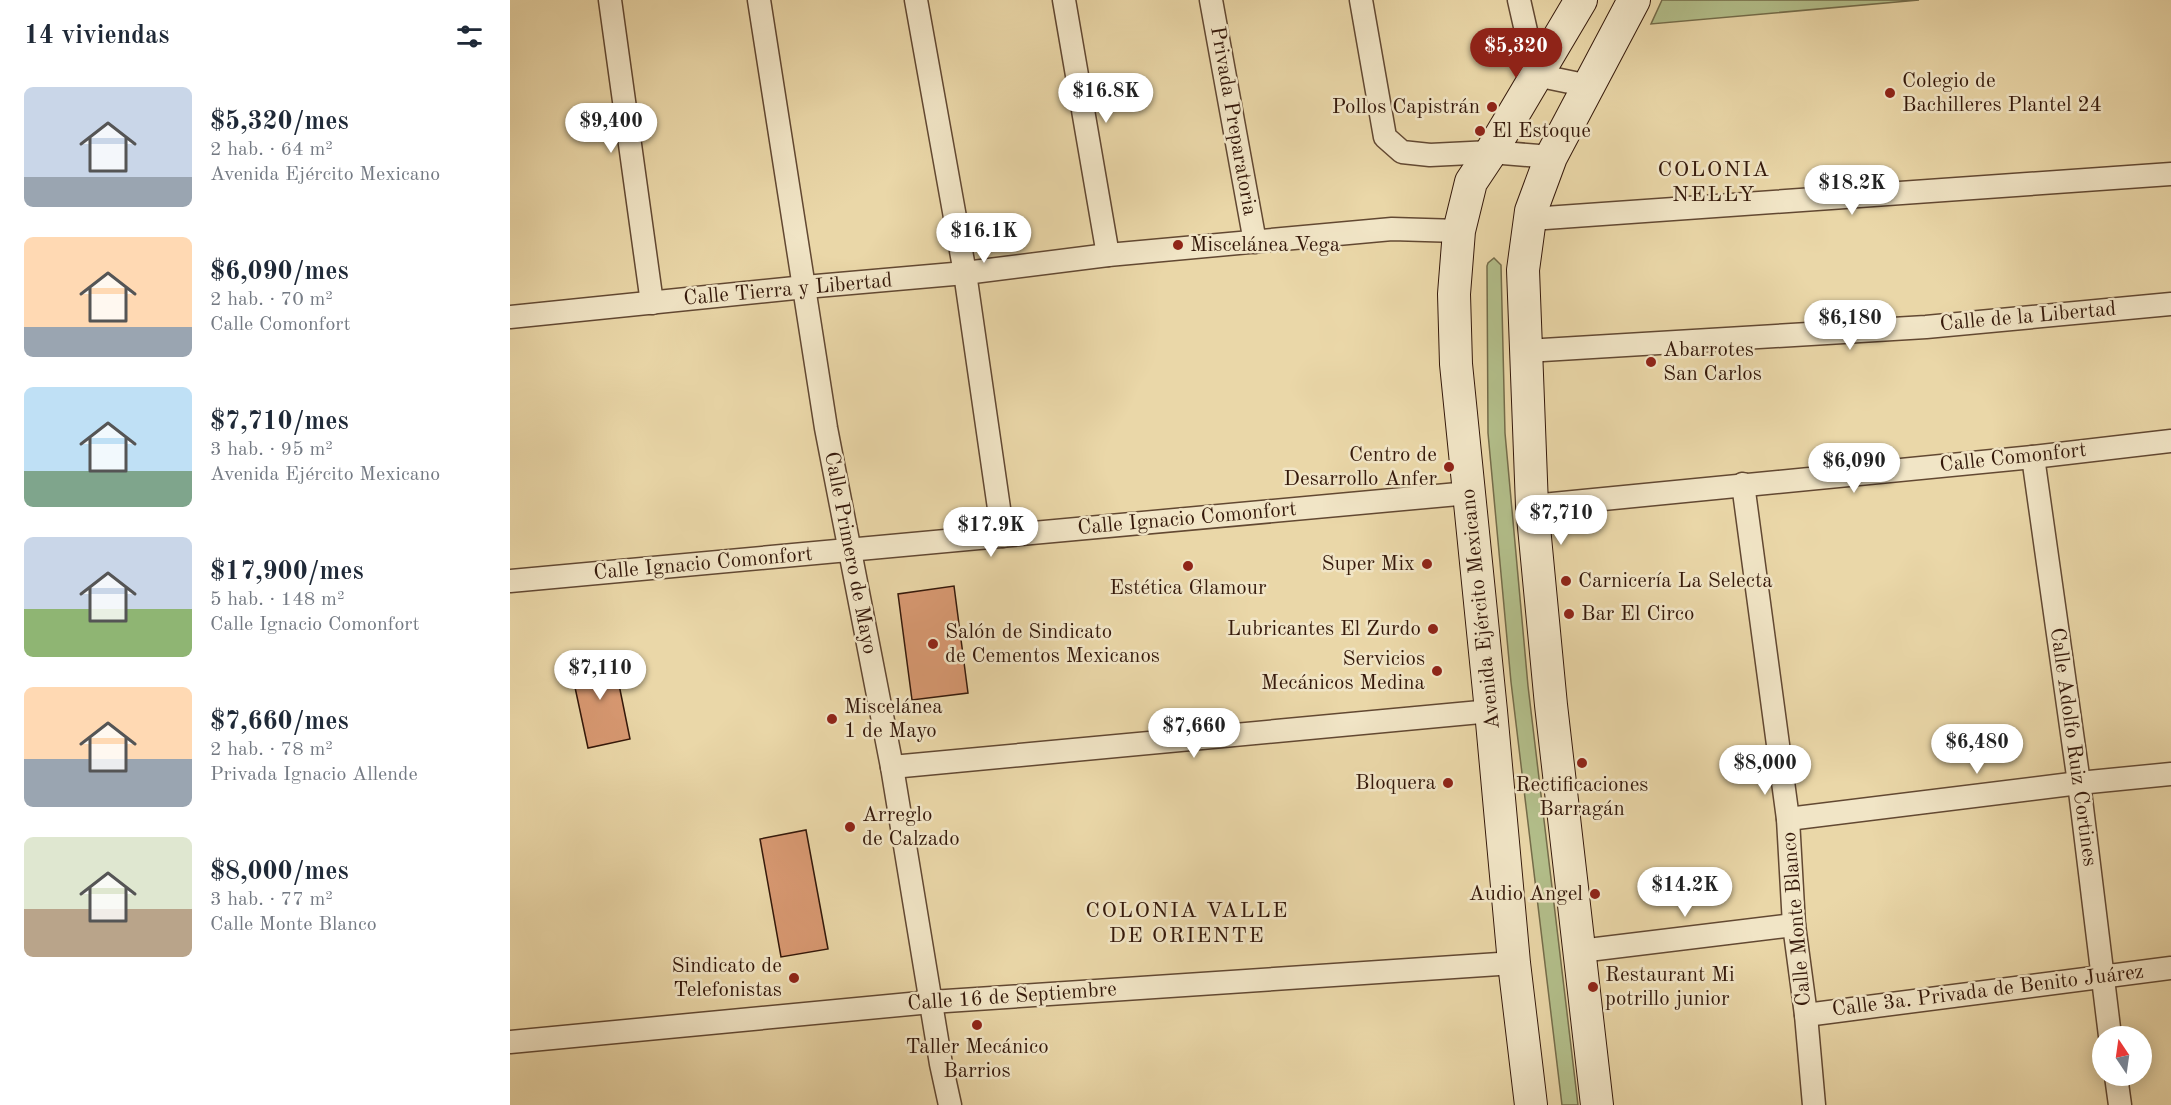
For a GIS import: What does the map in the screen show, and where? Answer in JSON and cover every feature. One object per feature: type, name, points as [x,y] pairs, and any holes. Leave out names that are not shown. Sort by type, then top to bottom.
[{"type":"main road","name":"Avenida Ejército Mexicano","points":[[1531,1105],[1514,963],[1456,364],[1454,294],[1459,231],[1471,182],[1581,0]]},
{"type":"main road","points":[[1597,1105],[1551,705],[1532,506],[1523,270],[1532,211],[1551,157],[1634,0]]},
{"type":"street","points":[[610,0],[652,303]]},
{"type":"street","name":"Calle Primero de Mayo","points":[[759,0],[826,428],[892,767],[950,1105]]},
{"type":"street","points":[[916,0],[965,273],[1003,536]]},
{"type":"street","points":[[1064,0],[1108,255]]},
{"type":"street","name":"Privada Preparatoria","points":[[1211,0],[1255,242]]},
{"type":"street","points":[[1361,0],[1385,137],[1402,152],[1430,155],[1491,152],[1551,157]]},
{"type":"street","points":[[1519,0],[1536,75],[1589,86]]},
{"type":"street","points":[[1531,219],[2171,174]]},
{"type":"street","name":"Calle Tierra y Libertad","points":[[510,317],[965,273],[1108,255],[1392,229],[1459,231]]},
{"type":"street","name":"Calle de la Libertad","points":[[1526,351],[1926,327],[2171,304]]},
{"type":"street","name":"Calle Comonfort","points":[[1532,506],[2033,457],[2171,441]]},
{"type":"street","name":"Calle Adolfo Ruiz Cortines","points":[[2033,457],[2079,783],[2109,1026]]},
{"type":"street","name":"Calle Monte Blanco","points":[[1743,484],[1788,819],[1794,925],[1806,1015],[1814,1105]]},
{"type":"street","name":"Calle Ignacio Comonfort","points":[[510,581],[1469,493]]},
{"type":"street","points":[[892,767],[1491,711]]},
{"type":"street","points":[[1788,819],[2171,774]]},
{"type":"street","points":[[1580,951],[1794,925]]},
{"type":"street","name":"Calle 16 de Septiembre","points":[[510,1042],[931,1002],[1514,963]]},
{"type":"street","name":"Calle 3a. Privada de Benito Juárez","points":[[1806,1015],[2102,975],[2171,968]]},
{"type":"street","points":[[2117,1086],[2120,1105]]},
{"type":"green space","points":[[1662,0],[1919,0],[1651,24]]},
{"type":"green space","points":[[1494,258],[1501,265],[1505,433],[1528,686],[1578,1105],[1562,1105],[1511,682],[1488,433],[1487,266]]},
{"type":"building","name":"Salón de Sindicato de Cementos Mexicanos","points":[[954,586],[968,693],[912,700],[898,594]]},
{"type":"building","points":[[613,655],[630,739],[588,748],[570,664]]},
{"type":"building","points":[[806,830],[828,949],[781,957],[760,839]]},
{"type":"place","name":"Colegio de Bachilleres Plantel 24","points":[[1890,93]]},
{"type":"place","name":"Pollos Capistrán","points":[[1492,107]]},
{"type":"place","name":"El Estoque","points":[[1480,131]]},
{"type":"place","name":"Miscelánea Vega","points":[[1178,245]]},
{"type":"place","name":"Abarrotes San Carlos","points":[[1651,362]]},
{"type":"place","name":"Centro de Desarrollo Anfer","points":[[1449,467]]},
{"type":"place","name":"Super Mix","points":[[1427,564]]},
{"type":"place","name":"Estética Glamour","points":[[1188,566]]},
{"type":"place","name":"Carnicería La Selecta","points":[[1566,581]]},
{"type":"place","name":"Bar El Circo","points":[[1569,614]]},
{"type":"place","name":"Lubricantes El Zurdo","points":[[1433,629]]},
{"type":"place","name":"Salón de Sindicato de Cementos Mexicanos","points":[[933,644]]},
{"type":"place","name":"Servicios Mecánicos Medina","points":[[1437,671]]},
{"type":"place","name":"Miscelánea 1 de Mayo","points":[[832,719]]},
{"type":"place","name":"Rectificaciones Barragán","points":[[1582,763]]},
{"type":"place","name":"Bloquera","points":[[1448,783]]},
{"type":"place","name":"Arreglo de Calzado","points":[[850,827]]},
{"type":"place","name":"Audio Angel","points":[[1595,894]]},
{"type":"place","name":"Sindicato de Telefonistas","points":[[794,978]]},
{"type":"place","name":"Restaurant Mi potrillo junior","points":[[1593,987]]},
{"type":"place","name":"Taller Mecánico Barrios","points":[[977,1025]]},
{"type":"district","name":"COLONIA NELLY","points":[[1714,182]]},
{"type":"district","name":"COLONIA VALLE DE ORIENTE","points":[[1187,924]]}]
